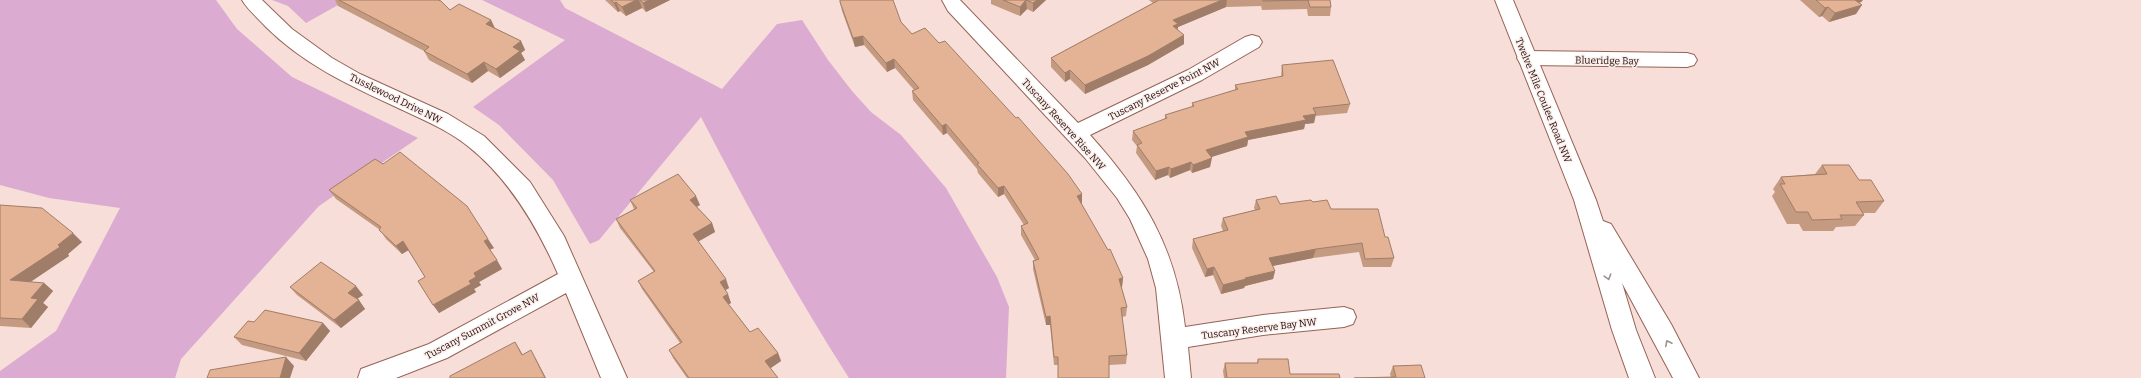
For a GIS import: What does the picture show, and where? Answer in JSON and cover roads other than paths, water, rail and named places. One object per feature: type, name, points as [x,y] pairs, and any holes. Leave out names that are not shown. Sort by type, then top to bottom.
[{"type":"street","name":"Tusslewood Drive NW","points":[[251,0],[285,34],[325,63],[353,79],[441,120],[476,141],[522,188],[553,236],[570,279],[614,378]]},
{"type":"street","name":"Tuscany Reserve Rise NW","points":[[951,0],[955,8],[1076,133],[1123,192],[1150,236],[1167,284],[1178,378]]},
{"type":"street","name":"Twelve Mile Coulee Road NW","points":[[1504,0],[1585,200],[1624,330],[1642,378]]},
{"type":"street","name":"Tuscany Reserve Point NW","points":[[1076,133],[1195,74],[1252,42]]},
{"type":"street","name":"Blueridge Bay","points":[[1527,58],[1686,60]]},
{"type":"street","name":"Twelve Mile Coulee Road NW","points":[[1585,200],[1662,331],[1686,378]]},
{"type":"street","name":"Tuscany Summit Grove NW","points":[[370,377],[438,352],[570,279]]},
{"type":"street","name":"Tuscany Reserve Bay NW","points":[[1173,339],[1262,326],[1344,317]]}]
